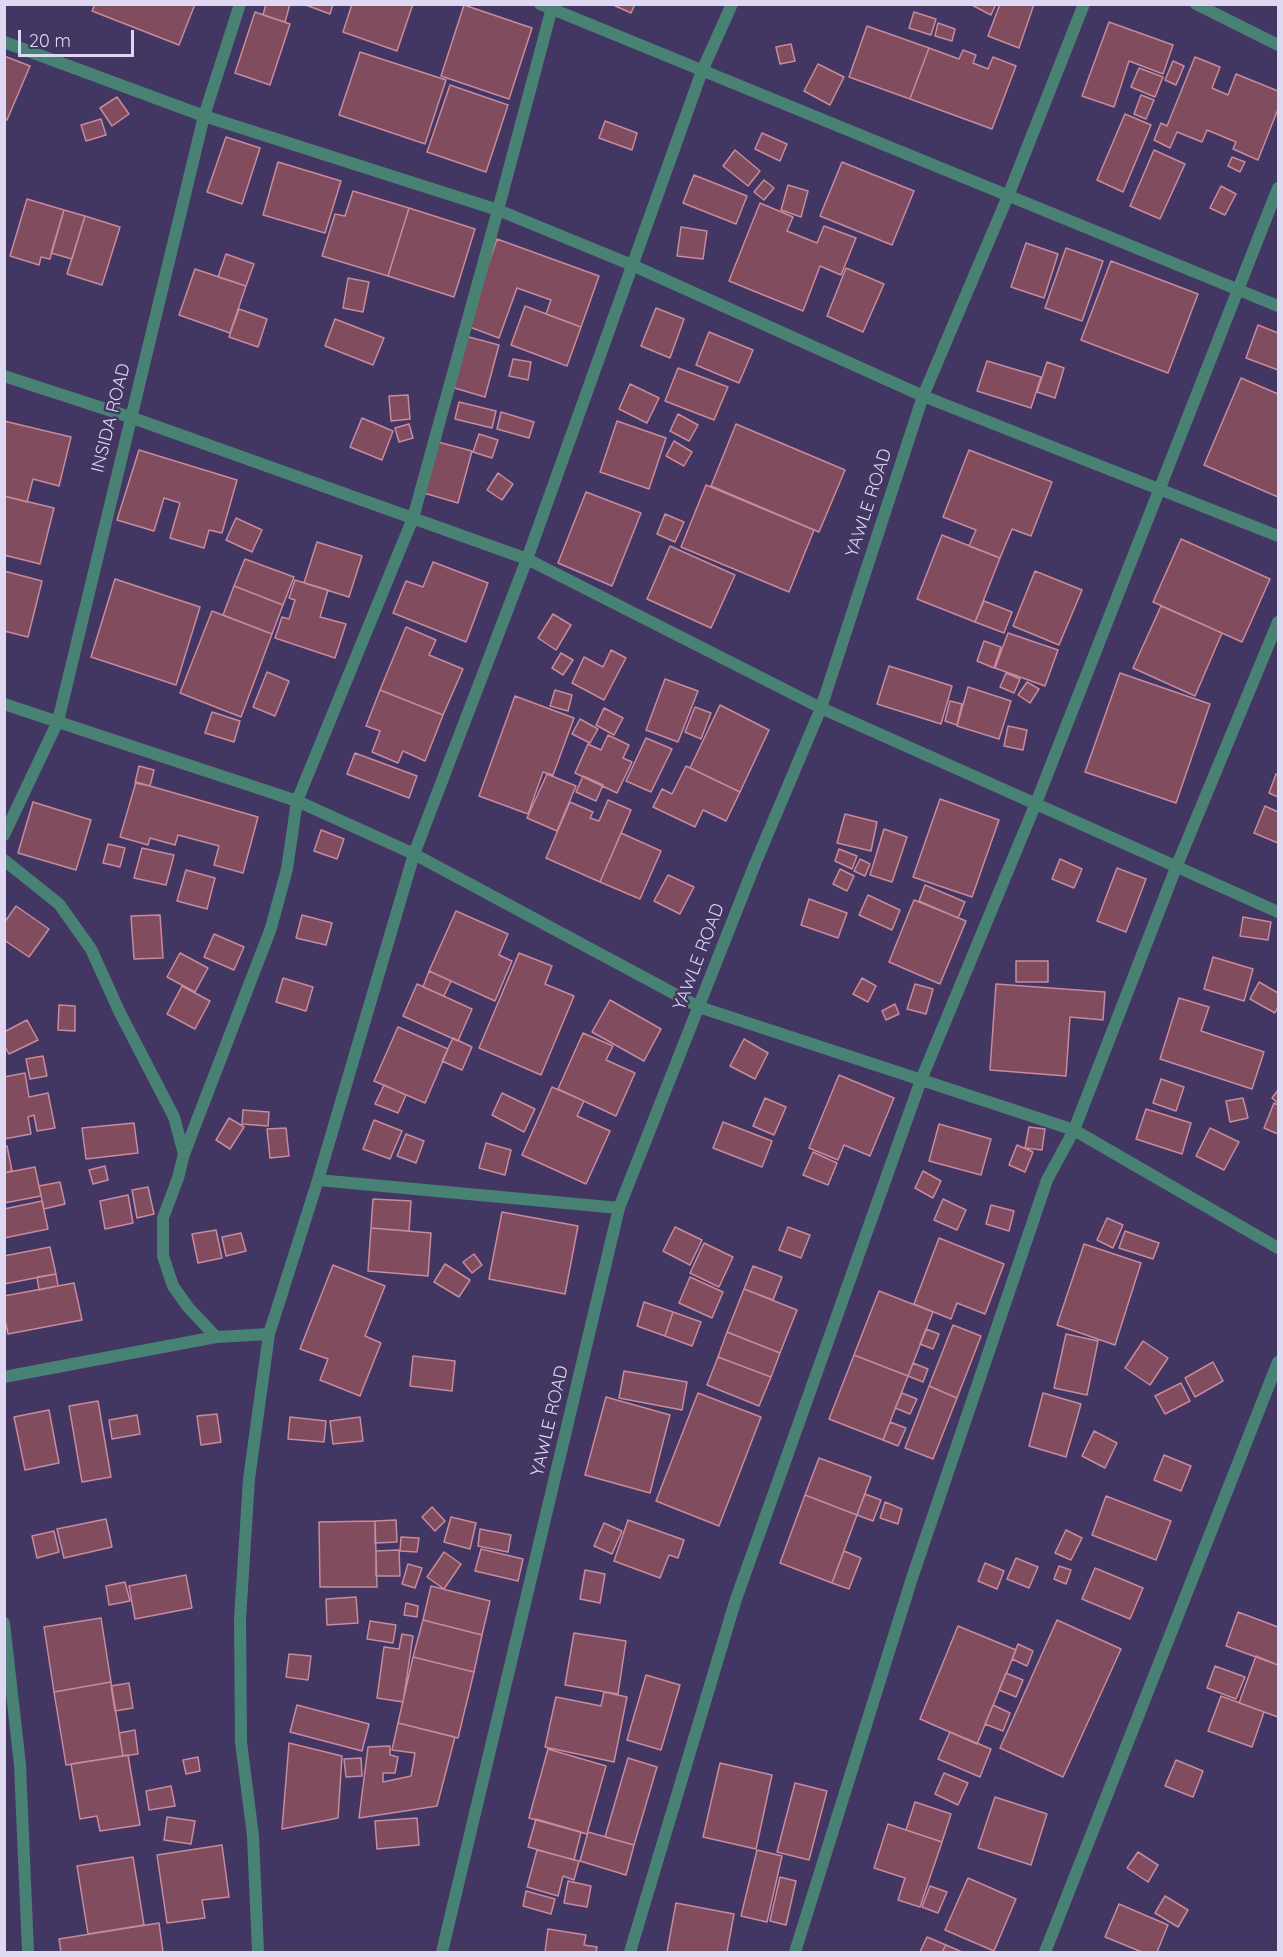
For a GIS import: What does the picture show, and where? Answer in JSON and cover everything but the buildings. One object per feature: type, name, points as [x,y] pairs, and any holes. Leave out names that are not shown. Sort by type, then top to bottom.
[{"type":"street","name":"INSIDA ROAD","points":[[4,835],[58,721],[204,116],[240,4]]},
{"type":"street","points":[[258,1953],[253,1836],[242,1742],[240,1619],[249,1479],[269,1334],[318,1180],[414,854],[526,559],[702,71],[732,4]]},
{"type":"street","name":"YAWLE ROAD","points":[[441,1953],[619,1208],[755,864],[821,708],[922,396],[1008,196],[1084,4]]},
{"type":"street","points":[[1196,4],[1278,45]]},
{"type":"street","points":[[216,1337],[188,1307],[173,1286],[163,1256],[163,1218],[184,1154],[271,928],[287,869],[297,801],[413,518],[498,210],[548,6],[1278,306]]},
{"type":"street","points":[[4,42],[204,116],[498,210],[632,265],[922,396],[1278,536]]},
{"type":"street","points":[[630,1953],[735,1602],[921,1080],[1036,803],[1278,188]]},
{"type":"street","points":[[4,376],[130,417],[526,559],[821,708],[1278,912]]},
{"type":"street","points":[[795,1953],[912,1578],[1047,1180],[1074,1130],[1177,865],[1278,622]]},
{"type":"street","points":[[4,704],[297,801],[414,854],[699,1007],[1074,1130],[1278,1248]]},
{"type":"street","points":[[4,860],[59,904],[91,949],[120,1013],[174,1117],[184,1154]]},
{"type":"street","points":[[318,1180],[619,1208]]},
{"type":"street","points":[[4,1377],[216,1337],[269,1334]]},
{"type":"street","points":[[1045,1953],[1278,1362]]},
{"type":"street","points":[[4,1623],[20,1765],[28,1953]]}]
